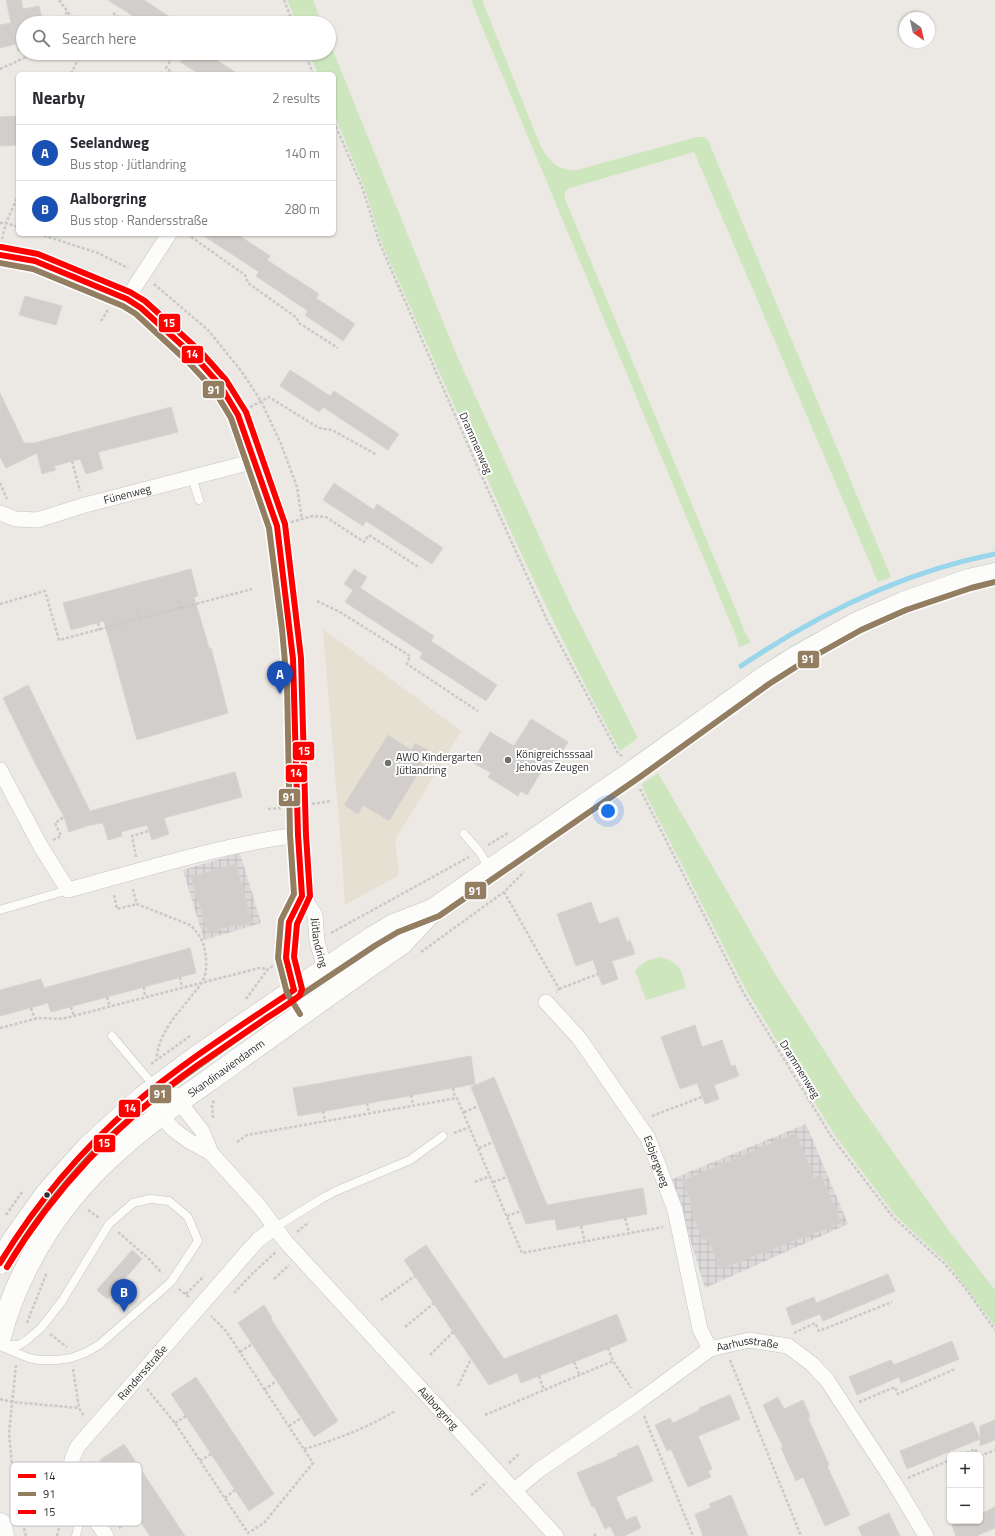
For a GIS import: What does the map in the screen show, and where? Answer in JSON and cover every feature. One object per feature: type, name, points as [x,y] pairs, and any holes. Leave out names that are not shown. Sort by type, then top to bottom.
[{"type":"street","points":[[127,298],[168,236]]},
{"type":"street","name":"Jütlandring","points":[[0,255],[35,261],[127,298],[141,308],[196,358],[220,385],[238,414],[277,526],[293,659],[298,835],[302,896],[315,916],[317,941],[324,969],[337,989]]},
{"type":"street","name":"Fünenweg","points":[[0,513],[16,519],[37,520],[85,505],[255,461]]},
{"type":"street","name":"Skandinaviendamm","points":[[9,1341],[6,1314],[32,1256],[51,1226],[76,1192],[117,1150],[160,1116],[185,1110],[307,1010],[404,942],[434,909],[637,760],[826,639],[857,623],[903,603],[962,583],[995,574]]},
{"type":"street","points":[[0,770],[41,847],[68,890],[206,853],[262,840],[298,835]]},
{"type":"street","name":"Jütlandring","points":[[302,896],[289,922],[286,958],[294,990],[307,1010]]},
{"type":"street","name":"Skandinaviendamm","points":[[0,1263],[14,1238],[46,1194],[87,1148],[154,1089],[324,969],[394,925],[434,909]]},
{"type":"street","name":"Esbjergweg","points":[[546,1002],[579,1038],[648,1138],[672,1201],[679,1224],[700,1329],[710,1349]]},
{"type":"street","name":"Aalborgring","points":[[154,1089],[185,1110],[202,1131],[211,1153]]},
{"type":"street","name":"Aalborgring","points":[[154,1089],[160,1116],[174,1130],[189,1141],[211,1153],[259,1206],[286,1242],[556,1536]]},
{"type":"street","name":"Randersstraße","points":[[72,1462],[78,1446],[259,1239],[276,1227]]},
{"type":"street","name":"Aarhusstraße","points":[[515,1490],[539,1470],[638,1402],[710,1349],[749,1340],[788,1346],[812,1364],[827,1380],[895,1484],[926,1536]]},
{"type":"street","points":[[0,1524],[4,1536]]},
{"type":"street","name":"Randersstraße","points":[[103,1526],[109,1534]]},
{"type":"lane","points":[[192,477],[199,500]]},
{"type":"lane","points":[[464,834],[479,851],[490,869]]},
{"type":"lane","points":[[0,910],[68,890]]},
{"type":"lane","points":[[112,1036],[154,1089]]},
{"type":"lane","points":[[276,1227],[336,1191],[410,1160],[443,1136]]},
{"type":"lane","points":[[150,1199],[168,1201],[188,1217],[198,1240],[171,1282],[98,1345],[85,1353],[72,1358],[57,1360],[29,1358],[17,1354],[0,1345],[9,1341],[27,1340],[41,1328],[62,1301],[108,1224],[133,1203],[150,1199]]},
{"type":"lane","points":[[76,1536],[78,1526]]},
{"type":"path","points":[[59,0],[70,16]]},
{"type":"path","points":[[284,0],[290,16]]},
{"type":"path","points":[[65,16],[67,12]]},
{"type":"path","points":[[113,13],[117,16]]},
{"type":"path","points":[[0,69],[20,60]]},
{"type":"path","points":[[72,72],[78,60]]},
{"type":"path","points":[[171,60],[166,68],[171,72]]},
{"type":"path","points":[[308,60],[312,72]]},
{"type":"path","name":"Drammenweg","points":[[336,127],[362,187],[380,244],[482,477],[546,618],[618,752],[637,760]]},
{"type":"path","points":[[0,246],[6,223],[16,200]]},
{"type":"path","points":[[0,223],[6,223],[16,226]]},
{"type":"path","points":[[190,236],[245,275],[248,283],[297,318],[300,323],[338,348]]},
{"type":"path","points":[[238,414],[269,397],[318,428],[332,430],[378,455]]},
{"type":"path","points":[[72,461],[85,505]]},
{"type":"path","points":[[277,526],[313,516],[326,517],[364,542],[368,535],[420,568]]},
{"type":"path","points":[[0,604],[45,591],[59,640],[252,589]]},
{"type":"path","points":[[179,601],[181,608]]},
{"type":"path","points":[[317,601],[340,612],[410,656],[407,664],[478,711]]},
{"type":"path","points":[[138,612],[140,619]]},
{"type":"path","points":[[98,623],[100,630]]},
{"type":"path","name":"Drammenweg","points":[[639,785],[743,992],[831,1136],[893,1217],[945,1264],[966,1289],[995,1330]]},
{"type":"path","points":[[41,847],[61,836],[55,823],[64,817]]},
{"type":"path","points":[[139,871],[132,836],[149,831]]},
{"type":"path","points":[[104,880],[109,896],[120,893]]},
{"type":"path","points":[[127,892],[133,890],[137,904]]},
{"type":"path","points":[[415,956],[504,892],[559,990]]},
{"type":"path","points":[[114,895],[117,909],[137,904],[190,925],[200,936],[206,957],[205,975],[202,982],[175,1017],[159,1042],[157,1059]]},
{"type":"path","points":[[0,1028],[35,1019],[62,1019],[259,968],[268,969]]},
{"type":"path","points":[[546,1002],[559,990],[598,974]]},
{"type":"path","points":[[180,977],[182,988]]},
{"type":"path","points":[[144,987],[145,997]]},
{"type":"path","points":[[107,997],[110,1007]]},
{"type":"path","points":[[71,1007],[74,1016]]},
{"type":"path","points":[[31,1008],[35,1019]]},
{"type":"path","points":[[453,1088],[455,1098],[457,1098],[464,1112],[522,1253],[679,1224]]},
{"type":"path","points":[[411,1095],[413,1105]]},
{"type":"path","points":[[638,1122],[702,1097]]},
{"type":"path","points":[[237,1142],[247,1135],[455,1098]]},
{"type":"path","points":[[185,1110],[215,1100]]},
{"type":"path","points":[[367,1103],[369,1113]]},
{"type":"path","points":[[464,1112],[478,1106]]},
{"type":"path","points":[[323,1111],[325,1121]]},
{"type":"path","points":[[443,1136],[470,1127]]},
{"type":"path","points":[[479,1148],[493,1142]]},
{"type":"path","points":[[475,1182],[490,1176]]},
{"type":"path","points":[[493,1182],[507,1177]]},
{"type":"path","points":[[84,1215],[93,1205]]},
{"type":"path","points":[[88,1210],[108,1224],[148,1258],[171,1282],[212,1316],[226,1331],[313,1463],[264,1523],[248,1534],[175,1423],[138,1378]]},
{"type":"path","points":[[507,1216],[521,1211]]},
{"type":"path","points":[[625,1218],[629,1233]]},
{"type":"path","points":[[233,1294],[254,1272],[310,1221]]},
{"type":"path","points":[[581,1226],[585,1242]]},
{"type":"path","points":[[9,1341],[50,1266]]},
{"type":"path","points":[[380,1300],[415,1276]]},
{"type":"path","points":[[788,1346],[792,1335],[800,1329],[815,1323],[819,1331],[892,1302]]},
{"type":"path","points":[[405,1328],[434,1303]]},
{"type":"path","points":[[207,1322],[212,1316]]},
{"type":"path","points":[[430,1355],[453,1332]]},
{"type":"path","points":[[240,1352],[252,1344]]},
{"type":"path","points":[[724,1346],[801,1536]]},
{"type":"path","points":[[608,1348],[613,1361],[626,1380],[638,1402],[693,1536]]},
{"type":"path","points":[[12,1462],[9,1433],[17,1354]]},
{"type":"path","points":[[458,1386],[471,1359]]},
{"type":"path","points":[[485,1415],[613,1361]]},
{"type":"path","points":[[574,1362],[580,1376]]},
{"type":"path","points":[[846,1408],[895,1387],[898,1394],[956,1369]]},
{"type":"path","points":[[539,1376],[544,1390]]},
{"type":"path","points":[[264,1390],[276,1381]]},
{"type":"path","points":[[0,1399],[12,1402],[79,1408],[92,1430]]},
{"type":"path","points":[[304,1449],[379,1421],[395,1411]]},
{"type":"path","points":[[175,1423],[186,1416]]},
{"type":"path","points":[[289,1426],[301,1418]]},
{"type":"path","points":[[968,1452],[975,1449],[977,1452]]},
{"type":"path","points":[[983,1454],[995,1450]]},
{"type":"path","points":[[200,1461],[211,1454]]},
{"type":"path","points":[[895,1484],[947,1461]]},
{"type":"path","points":[[224,1498],[235,1490]]},
{"type":"path","points":[[23,1526],[26,1536]]},
{"type":"path","points":[[57,1536],[60,1526]]},
{"type":"path","points":[[109,1534],[121,1526]]},
{"type":"shaded area","name":"AWO Kindergarten Jütlandring","points":[[323,629],[461,731],[395,840],[399,875],[345,905],[342,857]]},
{"type":"shaded area","points":[[240,853],[261,923],[204,940],[183,870]]},
{"type":"shaded area","points":[[806,1124],[848,1224],[705,1288],[672,1179]]},
{"type":"green space","points":[[287,0],[313,0],[319,16],[294,16]]},
{"type":"green space","points":[[471,0],[482,0],[540,145],[550,160],[559,167],[577,170],[697,137],[704,137],[708,140],[891,577],[878,582],[694,152],[570,188],[565,192],[565,199],[745,632],[751,642],[739,647],[736,636]]},
{"type":"green space","points":[[336,58],[457,356],[570,604],[638,738],[620,751],[587,689],[496,500],[382,244],[364,187],[336,119],[336,72],[317,72],[312,60],[336,60]]},
{"type":"green space","points":[[814,633],[815,635],[711,703],[714,699],[777,655]]},
{"type":"green space","points":[[699,710],[700,712],[635,759],[633,757]]},
{"type":"green space","points":[[658,773],[774,972],[854,1097],[950,1232],[995,1290],[995,1326],[947,1263],[895,1215],[834,1134],[746,990],[644,791],[642,784]]},
{"type":"green space","points":[[660,957],[672,961],[679,967],[686,988],[646,1000],[635,970],[646,961]]},
{"type":"building","points":[[6,0],[21,0],[23,9],[39,6],[41,16],[16,16],[16,42],[13,28],[16,44],[0,48],[0,25],[11,23]]},
{"type":"building","points":[[108,0],[144,0],[168,16],[133,16]]},
{"type":"building","points":[[181,60],[217,60],[235,72],[197,72],[180,62]]},
{"type":"building","points":[[16,116],[16,145],[0,146],[0,117]]},
{"type":"building","points":[[204,236],[240,236],[270,256],[267,260],[319,294],[316,298],[355,324],[343,341],[305,315],[308,311],[256,276],[259,272]]},
{"type":"building","points":[[25,296],[62,306],[56,325],[19,315]]},
{"type":"building","points":[[290,370],[330,396],[334,391],[399,434],[388,450],[323,407],[319,412],[280,386]]},
{"type":"building","points":[[0,393],[24,443],[34,443],[171,407],[178,432],[98,452],[103,469],[86,474],[80,459],[54,466],[56,470],[42,474],[37,453],[6,468],[0,457]]},
{"type":"building","points":[[334,483],[374,510],[377,504],[443,548],[432,564],[366,521],[363,526],[323,500]]},
{"type":"building","points":[[191,569],[198,596],[194,597],[209,648],[211,648],[228,713],[137,740],[104,621],[71,630],[63,603]]},
{"type":"building","points":[[354,569],[367,577],[360,588],[434,636],[431,641],[497,685],[486,701],[420,658],[423,653],[345,602],[353,590],[344,584]]},
{"type":"building","points":[[28,685],[90,811],[235,772],[242,797],[164,818],[169,834],[152,840],[147,825],[121,832],[122,836],[108,840],[103,823],[90,825],[69,832],[64,817],[3,698]]},
{"type":"building","name":"Königreichsssaal Jehovas Zeugen","points":[[531,719],[568,742],[555,764],[548,761],[527,795],[521,791],[518,796],[488,777],[491,773],[472,762],[490,732],[514,746]]},
{"type":"building","points":[[388,735],[411,750],[415,743],[431,752],[389,821],[363,805],[358,814],[344,805]]},
{"type":"building","points":[[236,864],[252,923],[238,926],[237,924],[208,933],[191,877]]},
{"type":"building","points":[[591,902],[599,924],[618,917],[627,942],[630,940],[635,954],[612,961],[618,979],[602,985],[593,960],[576,966],[557,914]]},
{"type":"building","points":[[190,948],[196,973],[51,1012],[48,1003],[0,1016],[0,990],[41,979],[44,988]]},
{"type":"building","points":[[695,1025],[702,1047],[722,1040],[731,1066],[735,1065],[739,1076],[714,1085],[719,1099],[705,1104],[697,1083],[680,1089],[661,1037]]},
{"type":"building","points":[[471,1056],[475,1084],[298,1116],[293,1088]]},
{"type":"building","points":[[494,1077],[547,1205],[643,1188],[647,1214],[557,1230],[555,1219],[526,1224],[471,1087]]},
{"type":"building","points":[[796,1133],[814,1178],[821,1175],[841,1223],[720,1269],[708,1238],[703,1240],[692,1213],[695,1212],[682,1181]]},
{"type":"building","points":[[426,1245],[504,1359],[617,1314],[627,1341],[521,1383],[517,1373],[489,1385],[404,1260]]},
{"type":"building","points":[[132,1250],[142,1259],[107,1299],[97,1290]]},
{"type":"building","points":[[888,1274],[895,1291],[823,1321],[820,1314],[792,1325],[786,1308],[814,1297],[816,1303]]},
{"type":"building","points":[[264,1305],[272,1318],[271,1319],[338,1421],[314,1437],[238,1323]]},
{"type":"building","points":[[952,1341],[959,1359],[901,1383],[899,1377],[857,1395],[849,1377],[891,1360],[894,1365]]},
{"type":"building","points":[[196,1377],[274,1494],[249,1511],[171,1394]]},
{"type":"building","points":[[730,1395],[740,1419],[698,1436],[712,1469],[708,1471],[711,1477],[688,1487],[671,1449],[667,1451],[655,1425],[670,1418],[673,1423],[700,1410],[699,1408]]},
{"type":"building","points":[[778,1397],[784,1409],[803,1400],[810,1416],[808,1418],[829,1465],[827,1466],[850,1515],[825,1526],[803,1477],[796,1481],[781,1448],[783,1447],[763,1405]]},
{"type":"building","points":[[995,1420],[995,1440],[980,1446],[980,1426]]},
{"type":"building","points":[[973,1422],[980,1439],[907,1469],[900,1451]]},
{"type":"building","points":[[124,1444],[136,1462],[101,1462],[100,1460]]},
{"type":"building","points":[[638,1445],[653,1481],[616,1497],[626,1520],[636,1516],[641,1528],[624,1536],[615,1536],[610,1526],[605,1529],[594,1506],[592,1507],[577,1473],[618,1456],[617,1454]]},
{"type":"building","points":[[142,1471],[185,1536],[150,1536],[142,1524]]},
{"type":"building","points":[[731,1495],[748,1536],[703,1536],[695,1514],[711,1508],[709,1504]]},
{"type":"building","points":[[995,1507],[995,1528],[976,1536],[956,1536],[952,1525],[983,1524],[983,1513]]},
{"type":"building","points":[[889,1513],[900,1536],[862,1536],[858,1527]]},
{"type":"waterway","points":[[741,666],[800,629],[862,597],[927,572],[995,554]]},
{"type":"transit line","name":"15","points":[[1,247],[38,254],[130,292],[145,301],[202,353],[226,380],[246,412],[285,524],[301,658],[306,835],[310,896],[297,924],[294,957],[302,989],[300,995],[195,1067],[140,1110],[115,1133],[90,1157],[46,1209],[7,1267]]},
{"type":"transit line","name":"14","points":[[0,255],[35,261],[127,299],[141,308],[196,358],[220,385],[238,415],[277,526],[293,659],[298,835],[302,896],[289,922],[286,958],[294,990]]},
{"type":"transit line","name":"91","points":[[0,263],[33,269],[123,306],[136,314],[190,364],[214,390],[231,418],[269,528],[282,629],[287,685],[290,835],[294,894],[281,920],[278,958],[287,993],[300,1014]]},
{"type":"transit line","name":"91","points":[[7,1267],[36,1222],[57,1194],[106,1140],[166,1089],[254,1027],[376,945],[398,932],[439,916],[640,777],[769,684],[802,663],[861,630],[906,610],[971,588],[995,582]]},
{"type":"transit line","name":"14","points":[[0,1263],[28,1220],[76,1160],[132,1106],[191,1060],[294,990]]},
{"type":"place","name":"Seelandweg","points":[[280,694]]},
{"type":"place","name":"Königreichsssaal Jehovas Zeugen","points":[[508,760]]},
{"type":"place","name":"AWO Kindergarten Jütlandring","points":[[388,763]]},
{"type":"place","name":"Aalborgring","points":[[124,1312]]}]
